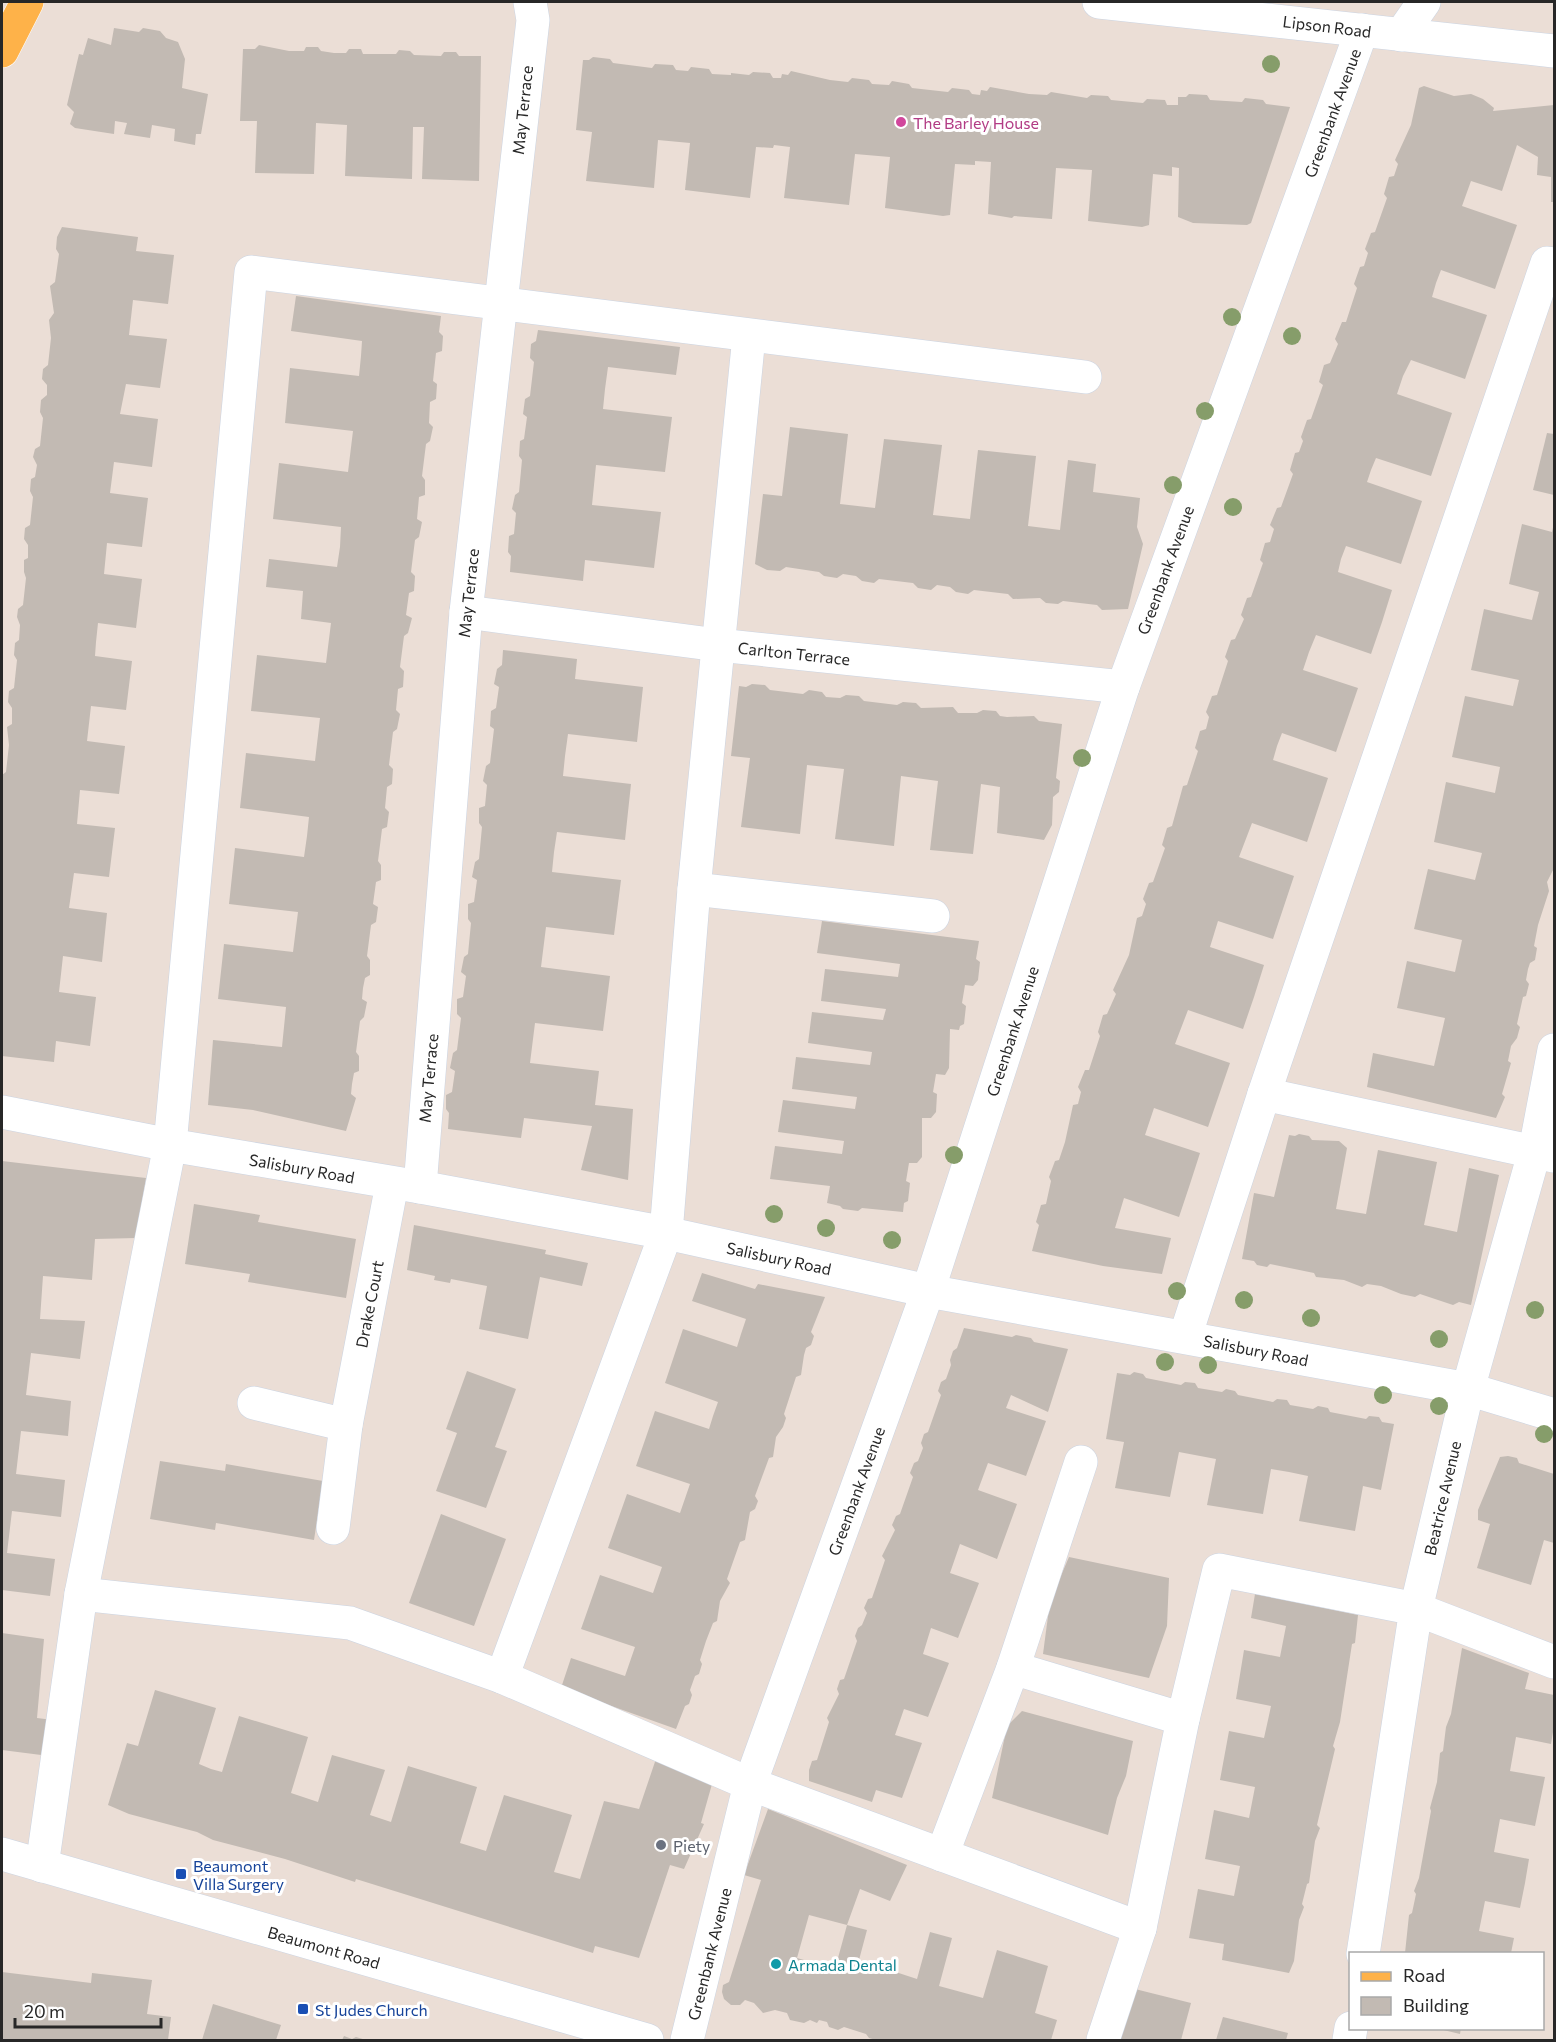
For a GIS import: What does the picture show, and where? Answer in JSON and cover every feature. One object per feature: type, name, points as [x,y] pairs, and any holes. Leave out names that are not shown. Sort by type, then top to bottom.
[{"type":"main road","points":[[2,51],[27,2]]},
{"type":"street","name":"May Terrace","points":[[406,1185],[466,612],[532,20],[530,2]]},
{"type":"street","name":"Lipson Road","points":[[1116,2],[1554,51]]},
{"type":"street","points":[[1401,34],[1424,2]]},
{"type":"street","name":"Greenbank Avenue","points":[[687,2040],[750,1784],[928,1291],[1123,687],[1362,30]]},
{"type":"street","points":[[1185,1337],[1264,1094],[1547,263],[1554,264]]},
{"type":"street","points":[[42,1866],[81,1594],[170,1145],[251,272],[1085,377]]},
{"type":"street","points":[[502,1677],[666,1233],[694,889],[749,336]]},
{"type":"street","name":"Carlton Terrace","points":[[466,612],[718,645],[1123,687]]},
{"type":"street","points":[[694,889],[933,916]]},
{"type":"street","name":"Beatrice Avenue","points":[[1363,1952],[1416,1609],[1468,1389],[1545,1153],[1554,1050]]},
{"type":"street","points":[[1264,1094],[1545,1153]]},
{"type":"street","name":"Salisbury Road","points":[[2,1112],[170,1145],[406,1185],[666,1233],[928,1291],[1468,1389],[1554,1415]]},
{"type":"street","name":"Drake Court","points":[[333,1528],[346,1425],[406,1185]]},
{"type":"street","points":[[254,1403],[346,1425]]},
{"type":"street","points":[[942,1855],[1013,1668],[1081,1462]]},
{"type":"street","points":[[1103,2040],[1140,1928],[1183,1719],[1219,1570],[1416,1609],[1554,1662]]},
{"type":"street","points":[[81,1594],[350,1623],[502,1677],[750,1784],[1140,1928]]},
{"type":"street","points":[[1013,1668],[1183,1719]]},
{"type":"street","name":"Beaumont Road","points":[[2,1854],[647,2040]]},
{"type":"building","points":[[114,28],[139,32],[143,28],[160,31],[166,38],[178,42],[185,59],[182,88],[208,94],[201,134],[196,134],[195,145],[174,141],[175,129],[152,125],[150,138],[124,134],[127,123],[115,121],[114,134],[75,128],[70,124],[74,112],[67,105],[79,54],[83,55],[88,38],[111,45]]},
{"type":"building","points":[[259,45],[289,51],[304,51],[306,47],[318,47],[321,51],[334,53],[361,49],[363,54],[396,54],[399,50],[410,51],[414,55],[441,56],[444,52],[456,52],[459,56],[481,56],[479,181],[422,179],[424,127],[413,127],[412,179],[345,176],[347,125],[316,123],[314,174],[255,173],[257,121],[240,121],[243,49],[255,49]]},
{"type":"building","points":[[593,57],[610,59],[613,63],[652,68],[655,64],[673,65],[676,70],[688,71],[691,67],[709,69],[712,74],[749,75],[753,72],[770,73],[773,78],[781,78],[782,74],[788,75],[791,71],[830,80],[848,82],[852,78],[869,80],[872,84],[889,85],[892,81],[909,84],[912,88],[948,92],[952,88],[969,90],[972,94],[980,95],[981,90],[987,91],[990,87],[1029,94],[1047,95],[1051,92],[1087,98],[1091,95],[1108,96],[1111,100],[1143,103],[1147,99],[1165,100],[1167,105],[1178,105],[1178,97],[1186,97],[1189,94],[1207,95],[1210,100],[1242,102],[1245,98],[1263,100],[1266,104],[1290,107],[1251,223],[1247,225],[1193,223],[1178,217],[1179,168],[1172,167],[1172,176],[1153,174],[1149,225],[1142,227],[1088,221],[1092,170],[1056,168],[1052,219],[1014,216],[1012,218],[988,214],[991,162],[975,161],[975,165],[955,164],[950,215],[943,216],[885,208],[890,157],[855,154],[849,205],[784,198],[790,147],[774,145],[773,148],[756,147],[750,198],[685,190],[690,143],[658,140],[654,188],[586,181],[592,132],[576,130],[583,60]]},
{"type":"building","points":[[1424,86],[1454,96],[1471,94],[1483,99],[1494,108],[1493,111],[1554,105],[1554,202],[1551,202],[1551,177],[1537,175],[1538,157],[1517,145],[1502,191],[1471,181],[1462,206],[1517,225],[1495,289],[1441,270],[1432,297],[1487,315],[1465,379],[1411,360],[1403,376],[1397,394],[1452,413],[1431,476],[1376,458],[1371,470],[1367,482],[1422,501],[1401,564],[1346,546],[1341,559],[1338,572],[1392,590],[1371,654],[1316,635],[1309,652],[1303,670],[1358,688],[1336,752],[1282,733],[1277,746],[1273,760],[1328,778],[1307,842],[1252,823],[1239,857],[1294,876],[1273,939],[1218,921],[1210,947],[1264,965],[1243,1029],[1188,1010],[1175,1044],[1230,1063],[1208,1127],[1154,1108],[1145,1135],[1200,1153],[1179,1217],[1124,1198],[1115,1228],[1171,1238],[1162,1274],[1103,1266],[1032,1251],[1039,1225],[1036,1222],[1041,1205],[1046,1204],[1051,1181],[1049,1177],[1055,1161],[1059,1160],[1065,1142],[1073,1105],[1078,1104],[1081,1092],[1078,1087],[1085,1070],[1089,1070],[1100,1036],[1098,1032],[1103,1015],[1107,1014],[1116,994],[1113,990],[1129,955],[1137,918],[1142,916],[1146,904],[1143,899],[1149,883],[1153,882],[1165,848],[1162,845],[1167,828],[1172,826],[1183,786],[1187,785],[1198,751],[1195,748],[1200,731],[1206,729],[1209,717],[1206,712],[1212,696],[1217,695],[1228,661],[1225,657],[1231,640],[1235,639],[1244,619],[1241,615],[1247,598],[1251,597],[1263,563],[1260,560],[1265,543],[1270,542],[1274,529],[1270,525],[1277,508],[1281,507],[1293,474],[1290,470],[1295,453],[1299,452],[1307,420],[1311,419],[1323,385],[1319,382],[1324,365],[1330,363],[1338,344],[1335,339],[1342,322],[1346,322],[1357,288],[1354,284],[1368,253],[1365,249],[1371,233],[1375,232],[1387,198],[1384,194],[1389,177],[1394,176],[1398,164],[1395,160],[1411,125],[1419,88]]},
{"type":"building","points":[[62,227],[138,237],[136,251],[174,255],[168,304],[133,300],[129,335],[167,339],[160,388],[126,384],[120,414],[158,419],[152,467],[114,462],[110,493],[148,498],[142,547],[107,543],[104,574],[142,579],[136,628],[98,623],[95,656],[132,661],[126,710],[91,706],[87,741],[125,746],[119,794],[80,790],[77,824],[115,828],[109,877],[74,873],[69,908],[107,913],[102,962],[63,956],[59,992],[96,997],[90,1046],[56,1041],[54,1062],[2,1056],[2,775],[6,772],[9,745],[7,727],[12,724],[12,708],[8,702],[9,691],[14,688],[17,660],[14,655],[15,643],[19,640],[20,625],[17,617],[18,609],[23,605],[26,578],[24,560],[28,558],[28,545],[24,539],[25,528],[30,525],[33,497],[30,491],[31,479],[35,477],[37,465],[33,457],[35,449],[40,446],[43,418],[40,412],[41,400],[47,395],[47,385],[42,379],[43,369],[48,365],[51,338],[49,320],[54,313],[50,286],[55,282],[59,254],[56,249],[57,237]]},
{"type":"building","points":[[296,296],[441,316],[439,332],[443,336],[442,351],[436,353],[433,381],[437,384],[436,399],[430,402],[429,423],[433,427],[430,441],[426,444],[422,476],[425,480],[425,495],[419,497],[417,519],[422,522],[419,537],[415,540],[411,572],[415,576],[414,591],[409,593],[406,615],[412,618],[408,633],[404,636],[400,667],[404,671],[403,687],[398,689],[396,710],[400,714],[397,729],[393,732],[389,765],[393,769],[392,784],[387,787],[385,808],[389,812],[387,827],[382,829],[378,861],[381,865],[381,880],[376,882],[373,904],[378,907],[376,922],[371,925],[367,956],[370,960],[370,975],[365,978],[363,988],[362,999],[367,1002],[364,1017],[360,1021],[356,1052],[359,1056],[359,1071],[354,1073],[352,1084],[351,1094],[356,1098],[346,1131],[253,1110],[208,1105],[213,1040],[282,1047],[286,1007],[218,999],[224,944],[293,952],[298,912],[229,904],[235,848],[304,857],[307,836],[309,817],[240,808],[246,753],[315,761],[320,718],[251,711],[257,655],[326,663],[331,623],[301,619],[303,591],[266,587],[269,559],[337,567],[340,547],[341,527],[273,519],[279,463],[348,472],[353,431],[285,423],[290,368],[359,376],[362,341],[291,331]]},
{"type":"building","points":[[538,330],[680,347],[676,375],[608,367],[605,389],[603,409],[672,417],[665,472],[596,465],[592,505],[661,512],[654,568],[585,560],[583,581],[510,572],[509,536],[514,534],[516,513],[512,509],[515,495],[519,492],[522,460],[519,456],[520,441],[524,439],[527,417],[523,414],[525,399],[530,396],[534,362],[530,358],[531,344],[536,341]]},
{"type":"building","points":[[790,427],[848,434],[840,504],[875,508],[884,439],[942,445],[933,515],[970,519],[978,450],[1036,456],[1028,526],[1060,530],[1068,460],[1096,464],[1093,492],[1140,498],[1137,527],[1143,544],[1128,609],[1102,610],[1097,605],[1063,601],[1058,604],[1046,603],[1040,598],[1013,599],[1008,594],[974,590],[968,594],[937,585],[931,590],[918,588],[913,583],[879,579],[874,583],[862,581],[856,576],[843,574],[837,578],[824,576],[819,572],[786,567],[780,571],[767,570],[755,564],[763,494],[782,496]]},
{"type":"building","points":[[1547,433],[1554,434],[1554,495],[1533,490]]},
{"type":"building","points":[[1554,523],[1554,868],[1547,882],[1549,891],[1538,925],[1534,946],[1537,948],[1535,960],[1530,963],[1528,969],[1526,980],[1529,984],[1526,996],[1523,997],[1517,1024],[1520,1027],[1517,1038],[1511,1046],[1508,1061],[1511,1063],[1502,1094],[1505,1097],[1496,1118],[1367,1087],[1373,1053],[1434,1066],[1445,1018],[1397,1008],[1407,961],[1455,972],[1462,940],[1414,929],[1428,869],[1475,880],[1482,853],[1434,842],[1446,782],[1495,793],[1500,767],[1452,757],[1465,696],[1513,706],[1519,680],[1471,670],[1484,609],[1532,620],[1539,592],[1509,584],[1522,524],[1552,532]]},
{"type":"building","points":[[503,650],[577,659],[575,679],[643,687],[637,742],[568,734],[565,756],[563,776],[631,784],[625,840],[557,832],[554,852],[552,872],[621,880],[614,935],[546,927],[541,967],[610,976],[603,1031],[535,1023],[530,1063],[599,1071],[595,1105],[633,1109],[628,1180],[581,1170],[592,1126],[524,1118],[521,1138],[448,1129],[449,1113],[446,1109],[446,1095],[452,1092],[455,1071],[450,1068],[453,1053],[457,1050],[461,1018],[457,1014],[457,999],[463,997],[466,976],[461,972],[464,957],[468,954],[471,923],[468,919],[468,904],[474,902],[477,880],[472,877],[475,862],[479,859],[482,827],[479,823],[479,808],[485,806],[487,785],[483,781],[486,766],[490,763],[494,729],[490,726],[491,711],[496,708],[499,687],[494,684],[497,669],[502,665]]},
{"type":"building","points":[[752,684],[765,685],[770,690],[803,694],[809,690],[822,692],[826,697],[840,698],[846,695],[859,696],[864,701],[897,705],[903,702],[916,703],[921,708],[953,707],[958,713],[996,711],[1000,716],[1034,716],[1039,721],[1062,724],[1056,778],[1060,781],[1059,792],[1053,797],[1052,825],[1044,840],[997,833],[1000,787],[981,784],[973,854],[930,850],[938,781],[901,776],[894,846],[835,839],[844,769],[807,765],[800,834],[741,827],[750,758],[731,756],[739,686],[746,687]]},
{"type":"building","points":[[822,921],[979,941],[976,959],[980,962],[978,980],[973,986],[965,985],[962,1003],[966,1006],[964,1024],[959,1030],[950,1029],[949,1068],[945,1075],[936,1074],[933,1092],[937,1094],[936,1112],[931,1118],[922,1118],[922,1157],[917,1163],[909,1163],[906,1181],[910,1183],[908,1201],[904,1203],[903,1212],[862,1208],[858,1211],[843,1209],[827,1203],[830,1186],[770,1179],[775,1146],[842,1154],[844,1141],[778,1132],[783,1100],[855,1109],[857,1097],[792,1089],[796,1057],[870,1065],[872,1052],[808,1043],[812,1012],[883,1020],[886,1009],[821,1001],[825,969],[898,977],[900,964],[817,953]]},
{"type":"building","points":[[1289,1135],[1309,1136],[1312,1140],[1339,1141],[1347,1148],[1336,1209],[1366,1214],[1378,1150],[1437,1162],[1424,1225],[1457,1232],[1469,1168],[1499,1175],[1471,1305],[1459,1302],[1453,1305],[1420,1294],[1415,1297],[1381,1286],[1367,1284],[1362,1287],[1344,1280],[1316,1277],[1314,1273],[1270,1264],[1267,1267],[1242,1259],[1254,1193],[1274,1197]]},
{"type":"building","points":[[2,1161],[146,1178],[136,1238],[95,1239],[92,1280],[43,1276],[40,1319],[85,1321],[80,1359],[31,1353],[26,1395],[71,1401],[68,1436],[21,1431],[16,1474],[65,1480],[61,1517],[12,1511],[7,1553],[55,1559],[50,1596],[2,1590]]},
{"type":"building","points":[[194,1204],[260,1215],[258,1222],[356,1239],[346,1298],[248,1282],[250,1274],[185,1264]]},
{"type":"building","points":[[414,1225],[546,1250],[545,1254],[588,1263],[582,1286],[540,1277],[528,1339],[479,1329],[487,1286],[451,1279],[450,1283],[434,1280],[435,1276],[407,1270]]},
{"type":"building","points":[[702,1273],[755,1289],[758,1284],[825,1297],[811,1332],[814,1336],[811,1345],[806,1348],[801,1375],[796,1377],[784,1414],[786,1418],[783,1427],[776,1437],[773,1457],[769,1458],[755,1496],[758,1501],[755,1509],[750,1512],[745,1540],[740,1542],[727,1579],[730,1583],[720,1601],[717,1621],[713,1623],[706,1641],[700,1660],[702,1664],[699,1674],[695,1676],[690,1690],[692,1695],[689,1704],[685,1706],[676,1729],[561,1688],[571,1658],[625,1676],[635,1647],[581,1629],[600,1575],[653,1593],[662,1567],[608,1548],[627,1494],[680,1513],[690,1484],[636,1466],[655,1411],[709,1429],[718,1402],[665,1383],[683,1329],[737,1347],[746,1319],[692,1301]]},
{"type":"building","points":[[964,1328],[1012,1337],[1016,1335],[1031,1338],[1034,1342],[1068,1349],[1048,1412],[1011,1395],[1006,1408],[1046,1421],[1026,1476],[988,1463],[978,1490],[1017,1504],[997,1559],[960,1544],[950,1573],[979,1583],[958,1638],[931,1628],[923,1654],[949,1663],[928,1717],[904,1709],[895,1735],[922,1743],[902,1798],[876,1790],[872,1802],[809,1781],[809,1770],[812,1761],[817,1760],[829,1722],[827,1718],[839,1694],[837,1689],[840,1680],[844,1679],[857,1641],[855,1636],[858,1628],[862,1625],[867,1613],[864,1608],[868,1599],[872,1598],[885,1560],[882,1556],[895,1530],[892,1525],[896,1516],[900,1514],[913,1477],[910,1473],[914,1463],[918,1461],[923,1448],[921,1443],[924,1434],[928,1432],[941,1395],[938,1391],[941,1382],[946,1379],[953,1351],[957,1348]]},
{"type":"building","points":[[467,1371],[516,1389],[495,1447],[507,1451],[486,1508],[436,1491],[457,1433],[446,1429]]},
{"type":"building","points":[[1134,1372],[1143,1374],[1146,1378],[1181,1385],[1185,1382],[1195,1383],[1198,1388],[1222,1392],[1226,1389],[1235,1391],[1238,1395],[1273,1402],[1277,1399],[1287,1400],[1290,1405],[1313,1409],[1318,1406],[1328,1408],[1330,1412],[1366,1419],[1369,1416],[1379,1417],[1382,1422],[1394,1424],[1381,1490],[1363,1486],[1355,1531],[1299,1521],[1308,1476],[1289,1472],[1271,1469],[1263,1514],[1207,1505],[1216,1459],[1179,1452],[1170,1497],[1115,1488],[1124,1442],[1106,1439],[1117,1373],[1130,1375]]},
{"type":"building","points":[[1500,1457],[1517,1458],[1519,1463],[1554,1474],[1554,1543],[1544,1540],[1531,1585],[1477,1568],[1490,1524],[1478,1520],[1478,1510]]},
{"type":"building","points":[[160,1461],[225,1471],[226,1464],[323,1481],[314,1540],[216,1523],[215,1530],[150,1519]]},
{"type":"building","points":[[441,1514],[506,1539],[474,1626],[409,1603]]},
{"type":"building","points":[[1069,1557],[1169,1578],[1167,1626],[1149,1678],[1043,1654],[1050,1601]]},
{"type":"building","points":[[1255,1594],[1358,1615],[1340,1722],[1333,1746],[1335,1749],[1317,1825],[1320,1828],[1315,1841],[1309,1883],[1302,1904],[1304,1907],[1299,1920],[1294,1961],[1289,1973],[1222,1960],[1224,1944],[1189,1938],[1198,1889],[1234,1896],[1240,1866],[1205,1859],[1214,1810],[1249,1818],[1255,1787],[1220,1780],[1229,1731],[1264,1738],[1271,1706],[1236,1699],[1244,1650],[1280,1657],[1286,1626],[1251,1618]]},
{"type":"building","points":[[2,1633],[44,1639],[37,1718],[53,1720],[49,1756],[2,1750]]},
{"type":"building","points":[[1462,1648],[1529,1673],[1525,1689],[1554,1695],[1554,1726],[1551,1744],[1516,1737],[1510,1771],[1545,1777],[1535,1826],[1500,1819],[1494,1852],[1529,1859],[1520,1908],[1485,1901],[1479,1931],[1514,1938],[1511,1952],[1405,1952],[1409,1915],[1412,1913],[1416,1894],[1414,1891],[1419,1878],[1430,1808],[1437,1782],[1440,1753],[1443,1751],[1446,1727],[1451,1714]]},
{"type":"building","points":[[155,1690],[216,1708],[199,1764],[211,1769],[222,1772],[239,1716],[308,1737],[291,1793],[318,1802],[332,1755],[385,1770],[370,1815],[391,1822],[408,1766],[477,1787],[460,1843],[486,1851],[504,1795],[572,1815],[554,1872],[580,1879],[604,1801],[639,1809],[659,1750],[714,1777],[701,1823],[704,1824],[684,1869],[670,1865],[639,1958],[595,1946],[593,1953],[356,1879],[355,1882],[285,1859],[213,1840],[197,1832],[129,1814],[108,1805],[127,1743],[138,1746]]},
{"type":"building","points":[[1022,1711],[1133,1741],[1126,1776],[1117,1798],[1108,1835],[992,1798],[1007,1726]]},
{"type":"building","points":[[768,1809],[907,1865],[890,1901],[860,1889],[847,1925],[867,1930],[859,1960],[917,1979],[930,1932],[952,1938],[939,1986],[983,1998],[997,1950],[1048,1966],[1035,2013],[1057,2020],[1051,2040],[876,2040],[844,2027],[838,2030],[829,2027],[827,2022],[819,2020],[817,2023],[810,2020],[804,2023],[790,2020],[787,2013],[775,2010],[763,2013],[754,2003],[745,2000],[740,2005],[731,2005],[724,1999],[723,1985],[729,1982],[761,1880],[744,1875]],"holes":[[[809,1915],[847,1925],[835,1969],[797,1958]]]},
{"type":"building","points":[[2,1972],[91,1983],[92,1973],[152,1980],[147,2014],[171,2017],[168,2040],[2,2040]]},
{"type":"building","points":[[1123,1986],[1191,2003],[1181,2040],[1105,2040]]},
{"type":"building","points":[[213,2004],[281,2025],[276,2040],[202,2040]]},
{"type":"building","points":[[1223,2017],[1288,2033],[1286,2040],[1216,2040]]},
{"type":"building","points":[[1443,2030],[1461,2030],[1460,2034]]},
{"type":"building","points":[[344,2036],[352,2039],[356,2037],[366,2040],[342,2040]]},
{"type":"place","name":"The Barley House","points":[[901,122]]},
{"type":"place","name":"Piety","points":[[661,1845]]},
{"type":"place","name":"Beaumont Villa Surgery","points":[[181,1874]]},
{"type":"place","name":"Armada Dental","points":[[776,1964]]},
{"type":"place","name":"St Judes Church","points":[[303,2009]]}]
